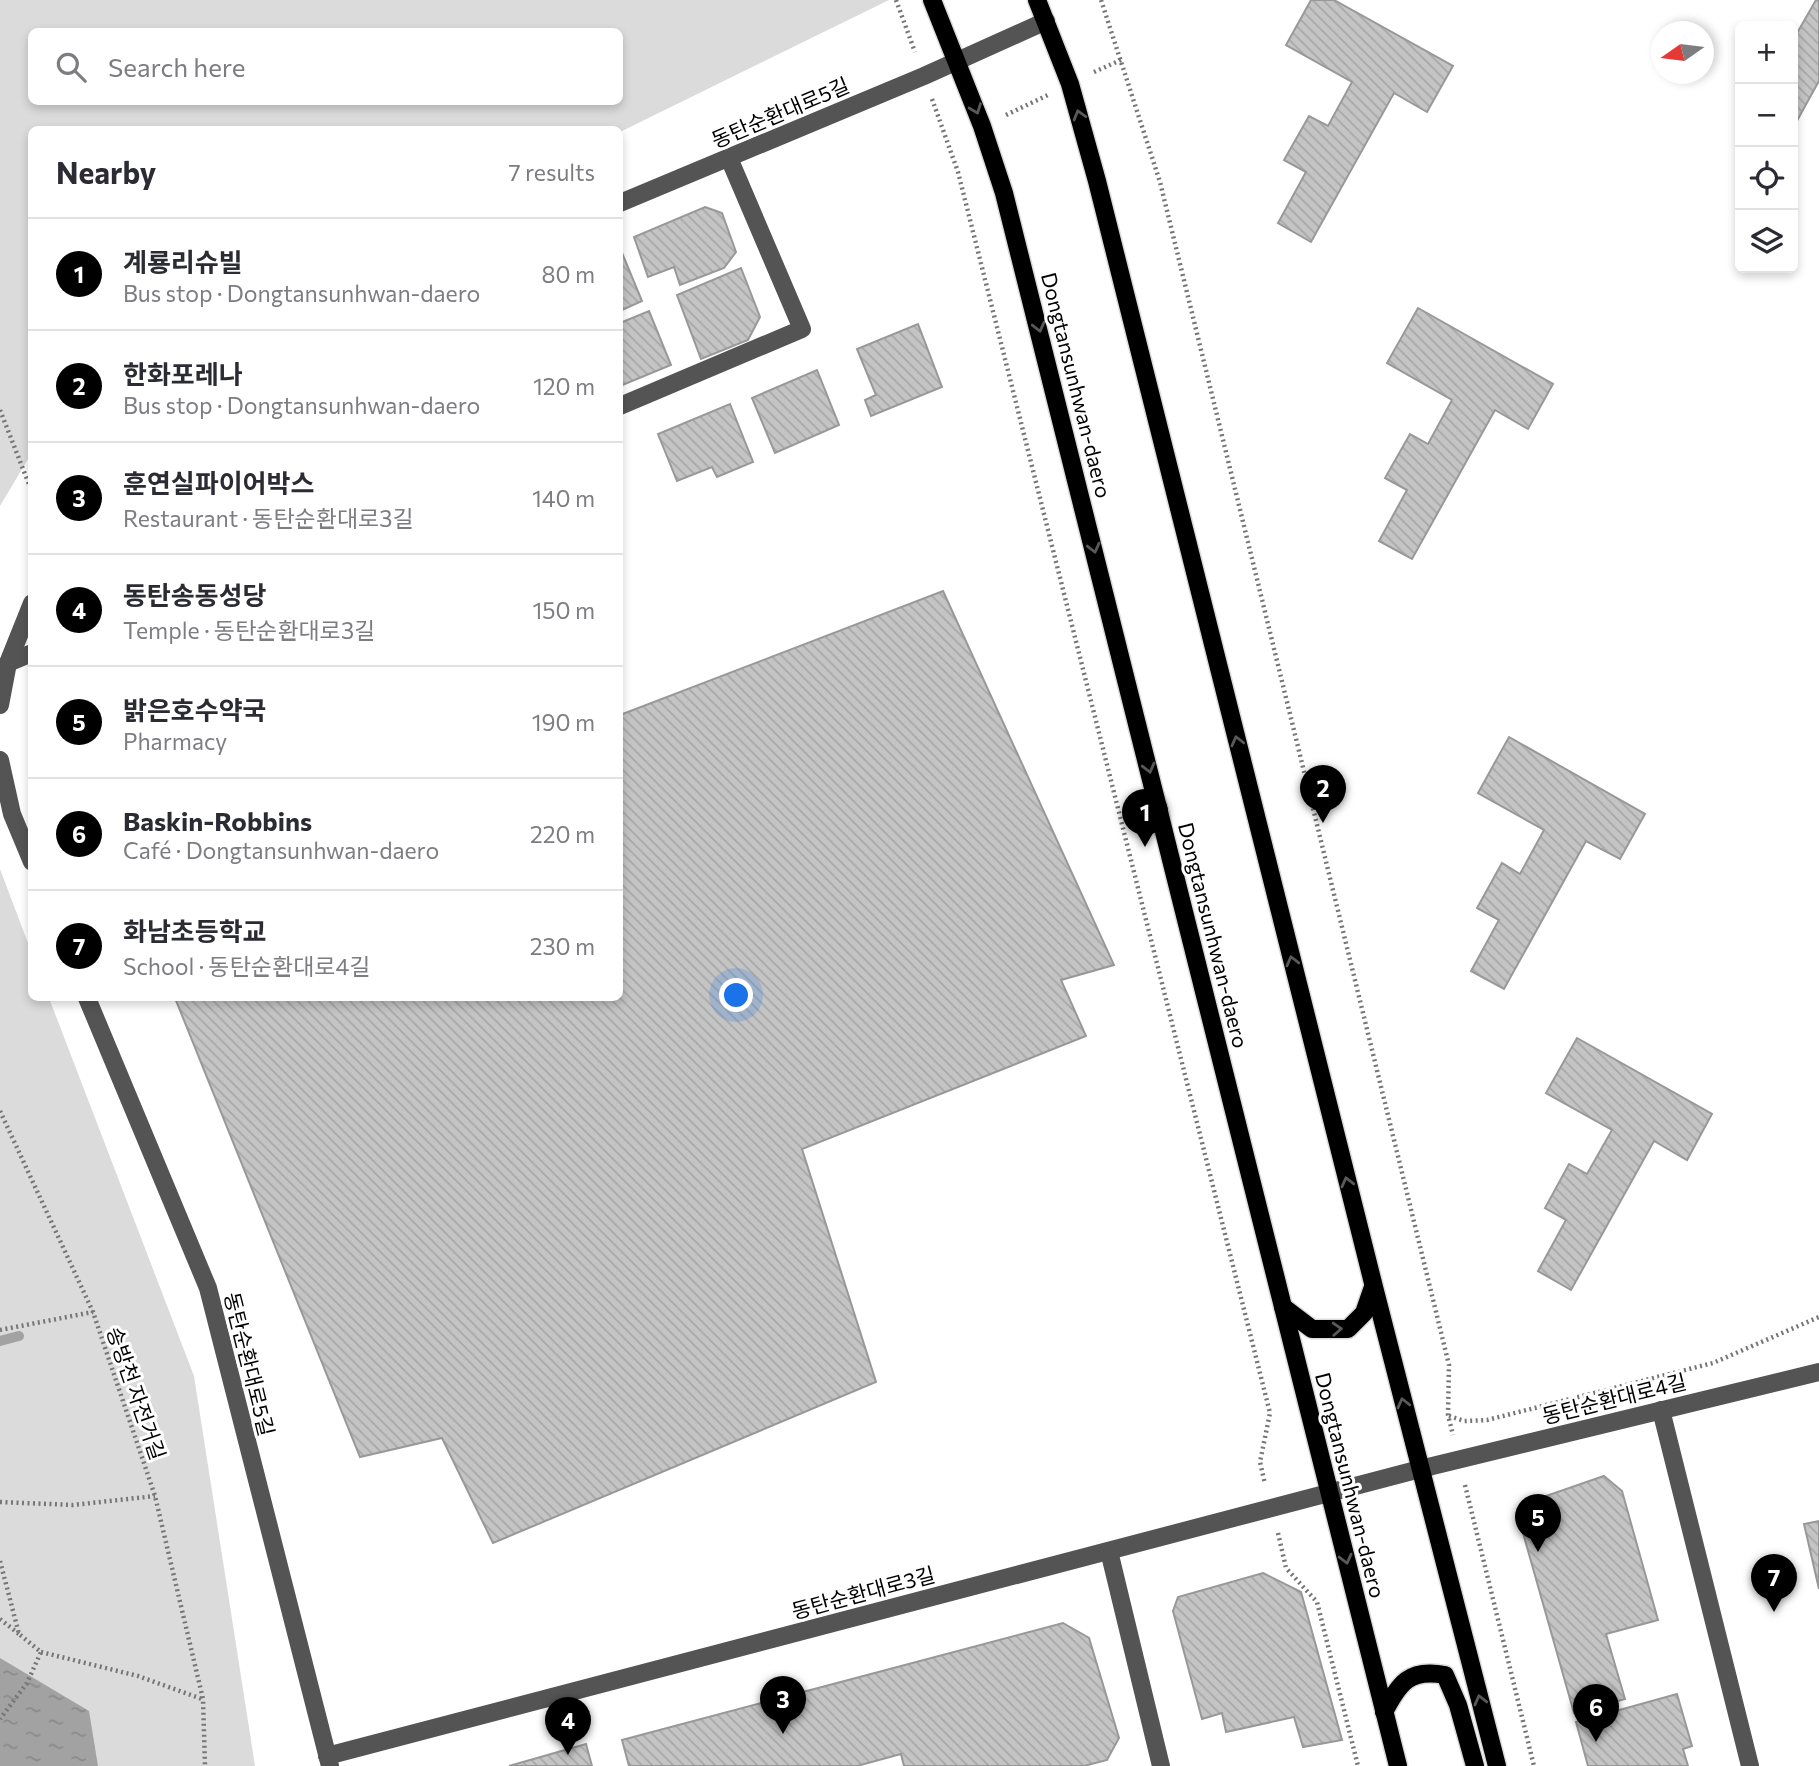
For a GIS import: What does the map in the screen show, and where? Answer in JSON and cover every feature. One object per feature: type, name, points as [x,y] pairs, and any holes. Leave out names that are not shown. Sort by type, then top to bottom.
[{"type":"main road","name":"Dongtansunhwan-daero","points":[[932,0],[982,126],[1004,193],[1398,1766]]},
{"type":"main road","points":[[1037,0],[1070,84],[1104,208],[1374,1287],[1497,1766]]},
{"type":"main road","points":[[1283,1307],[1312,1329],[1348,1329],[1364,1313],[1374,1287]]},
{"type":"main road","points":[[1384,1712],[1396,1689],[1412,1676],[1429,1672],[1445,1675],[1458,1705],[1475,1766]]},
{"type":"street","name":"동탄순환대로5길","points":[[623,202],[958,62],[1046,21]]},
{"type":"street","points":[[623,405],[802,329],[729,158]]},
{"type":"street","points":[[0,705],[8,663],[28,613]]},
{"type":"street","points":[[8,663],[28,655]]},
{"type":"street","points":[[0,760],[12,814],[28,852]]},
{"type":"street","name":"동탄순환대로5길","points":[[89,1001],[208,1289],[328,1761]]},
{"type":"street","name":"동탄순환대로4길","points":[[1420,1469],[1819,1371]]},
{"type":"street","points":[[1661,1410],[1750,1766]]},
{"type":"street","name":"동탄순환대로3길","points":[[328,1761],[1420,1469]]},
{"type":"street","points":[[1109,1551],[1161,1766]]},
{"type":"path","points":[[896,0],[958,173],[1270,1413],[1260,1462]]},
{"type":"path","points":[[1101,0],[1160,182],[1449,1365],[1448,1415],[1464,1421],[1487,1420],[1713,1363],[1819,1317]]},
{"type":"path","points":[[982,126],[1121,60]]},
{"type":"path","points":[[0,410],[28,482]]},
{"type":"path","name":"송방천 자전거길","points":[[0,1111],[93,1312],[155,1496],[203,1699],[205,1766]]},
{"type":"path","points":[[0,1330],[93,1312]]},
{"type":"path","points":[[0,1502],[73,1505],[155,1496]]},
{"type":"path","points":[[1478,1543],[1534,1766]]},
{"type":"path","points":[[0,1561],[19,1634]]},
{"type":"path","points":[[1286,1568],[1317,1602],[1358,1766]]},
{"type":"path","points":[[0,1619],[41,1652],[138,1676],[203,1699]]},
{"type":"path","points":[[0,1719],[27,1683],[41,1652]]},
{"type":"shaded area","points":[[0,0],[889,0],[623,131],[623,126],[28,126],[28,459],[0,506]]},
{"type":"shaded area","points":[[0,869],[28,943],[28,1001],[50,1001],[194,1376],[255,1766],[0,1766]]},
{"type":"water","points":[[0,1658],[89,1711],[98,1766],[0,1766]]},
{"type":"building","points":[[1311,0],[1334,0],[1453,66],[1427,112],[1394,93],[1311,242],[1278,223],[1306,172],[1284,160],[1309,116],[1328,126],[1352,82],[1286,45]]},
{"type":"building","points":[[1816,0],[1819,0],[1819,81],[1798,119],[1798,84],[1798,31]]},
{"type":"building","points":[[705,207],[722,213],[736,252],[724,268],[680,285],[674,267],[648,277],[634,237]]},
{"type":"building","points":[[623,255],[642,301],[623,310]]},
{"type":"building","points":[[741,268],[760,317],[748,340],[701,359],[677,295]]},
{"type":"building","points":[[1418,308],[1553,384],[1528,429],[1495,410],[1412,559],[1379,541],[1407,490],[1385,478],[1410,434],[1428,444],[1452,400],[1387,363]]},
{"type":"building","points":[[649,311],[671,365],[623,385],[623,322]]},
{"type":"building","points":[[918,324],[942,387],[871,416],[865,400],[876,395],[857,349]]},
{"type":"building","points":[[817,370],[839,425],[775,453],[752,398]]},
{"type":"building","points":[[730,404],[753,462],[717,477],[712,467],[677,481],[658,434]]},
{"type":"building","points":[[943,591],[1114,965],[1061,980],[1086,1036],[802,1149],[876,1382],[493,1543],[442,1438],[360,1457],[176,1001],[623,1001],[623,714]]},
{"type":"building","points":[[1509,737],[1645,814],[1620,859],[1586,841],[1504,989],[1471,971],[1499,920],[1477,908],[1502,863],[1520,874],[1544,830],[1478,793]]},
{"type":"building","points":[[1577,1038],[1712,1114],[1687,1160],[1654,1141],[1571,1290],[1538,1271],[1566,1220],[1545,1208],[1569,1164],[1587,1174],[1612,1130],[1546,1093]]},
{"type":"building","points":[[1604,1476],[1622,1491],[1658,1620],[1606,1634],[1625,1699],[1574,1713],[1523,1533],[1540,1498]]},
{"type":"building","points":[[1819,1521],[1819,1589],[1804,1524]]},
{"type":"building","points":[[1263,1573],[1301,1592],[1342,1740],[1303,1747],[1294,1717],[1226,1732],[1222,1713],[1202,1719],[1173,1611],[1178,1597]]},
{"type":"building","points":[[1063,1623],[1089,1638],[1119,1738],[1107,1760],[1084,1766],[904,1766],[901,1754],[857,1766],[629,1766],[622,1740]]},
{"type":"building","points":[[1677,1694],[1692,1746],[1683,1749],[1688,1766],[1588,1766],[1576,1722]]},
{"type":"building","points":[[586,1744],[592,1766],[509,1766]]},
{"type":"waterway","points":[[0,1341],[19,1336]]},
{"type":"place","name":"한화포레나","points":[[1323,823]]},
{"type":"place","name":"계룡리슈빌","points":[[1145,847]]},
{"type":"place","name":"밝은호수약국","points":[[1538,1552]]},
{"type":"place","name":"화남초등학교","points":[[1774,1612]]},
{"type":"place","name":"훈연실파이어박스","points":[[783,1734]]},
{"type":"place","name":"Baskin-Robbins","points":[[1596,1742]]},
{"type":"place","name":"동탄송동성당","points":[[568,1755]]}]
